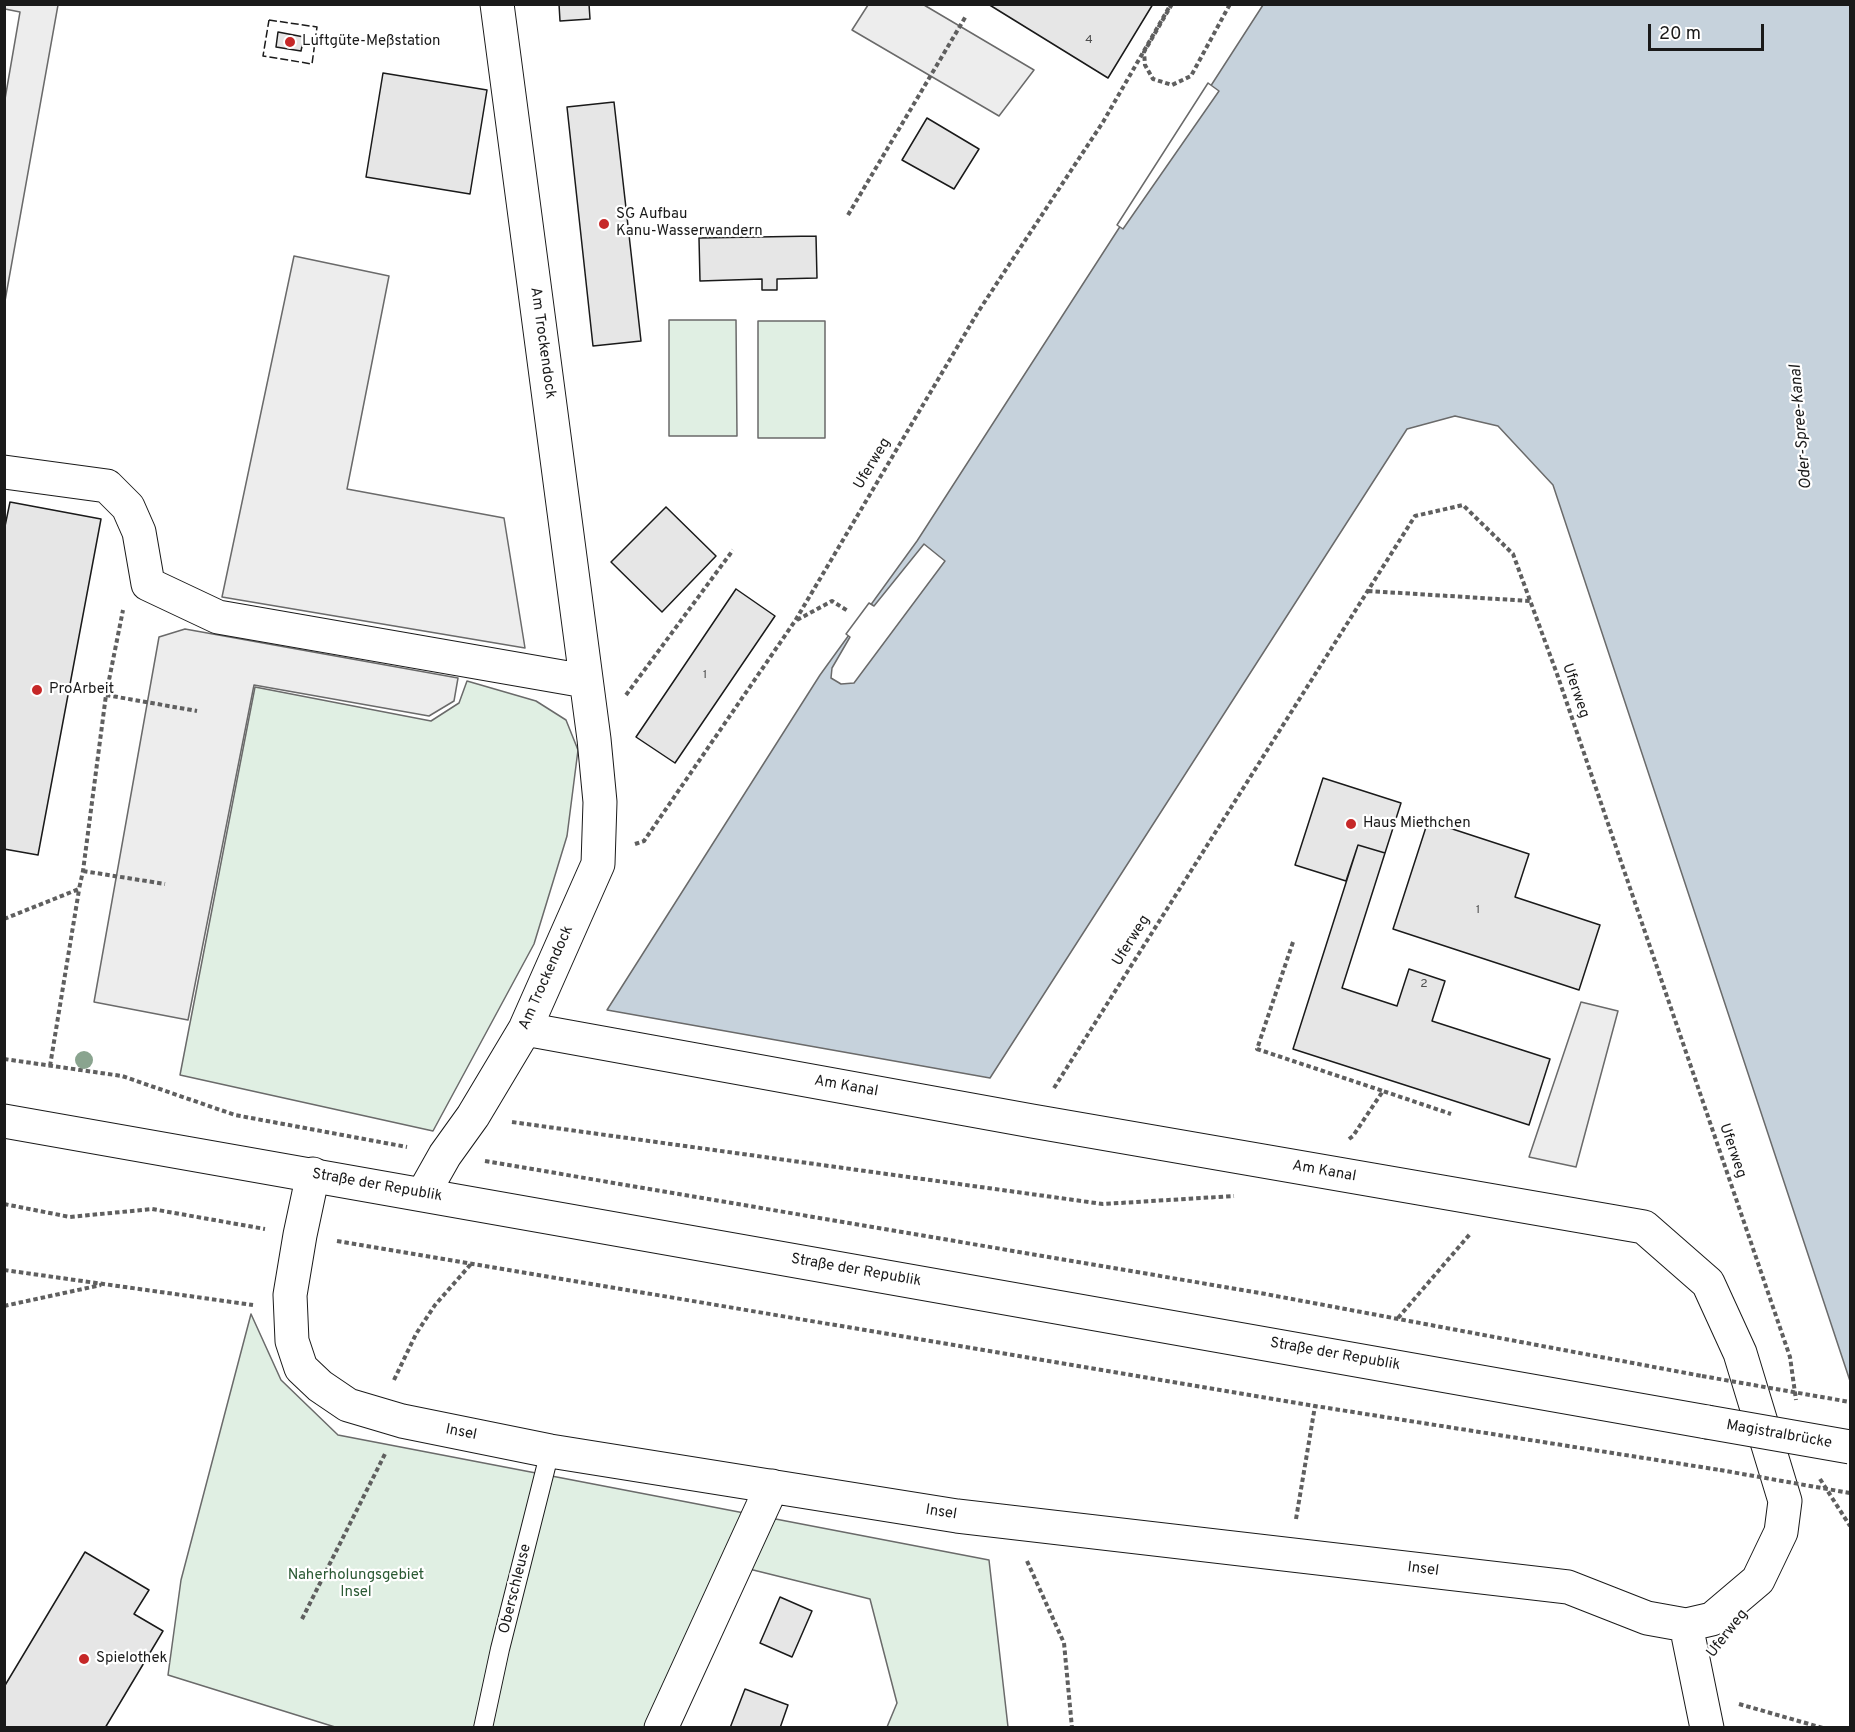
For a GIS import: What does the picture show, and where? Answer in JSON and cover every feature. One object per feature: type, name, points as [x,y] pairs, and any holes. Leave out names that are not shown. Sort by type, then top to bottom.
[{"type":"street","name":"Am Trockendock","points":[[423,1194],[525,1029],[598,864],[600,802],[594,739],[497,4]]},
{"type":"street","points":[[4,472],[107,486],[128,507],[139,532],[148,584],[218,617],[585,681]]},
{"type":"street","name":"Am Kanal","points":[[525,1029],[1032,1121],[1644,1227],[1708,1283],[1740,1353],[1785,1501],[1781,1532],[1758,1580],[1712,1619],[1686,1625]]},
{"type":"street","name":"Straße der Republik","points":[[4,1120],[1707,1422]]},
{"type":"street","name":"Insel","points":[[313,1174],[290,1295],[292,1341],[301,1368],[320,1386],[348,1405],[391,1418],[550,1451],[1009,1522],[1568,1587],[1647,1618],[1686,1625]]},
{"type":"street","name":"Magistralbrücke","points":[[1707,1422],[1851,1447]]},
{"type":"street","points":[[661,1728],[772,1486]]},
{"type":"street","points":[[1686,1625],[1707,1728]]},
{"type":"lane","name":"Oberschleuse","points":[[483,1728],[550,1451]]},
{"type":"path","name":"Uferweg","points":[[1171,4],[1144,52],[1145,65],[1153,79],[1172,85],[1191,76],[1230,4]]},
{"type":"path","name":"Uferweg","points":[[598,864],[622,848],[644,841],[795,621],[978,312],[1103,122],[1171,4]]},
{"type":"path","points":[[848,216],[966,16]]},
{"type":"path","name":"Uferweg","points":[[1032,1121],[1415,516],[1462,505],[1513,554],[1557,674],[1790,1357],[1797,1411]]},
{"type":"path","points":[[594,739],[733,550]]},
{"type":"path","points":[[1367,591],[1530,601]]},
{"type":"path","points":[[795,621],[832,601],[848,612]]},
{"type":"path","points":[[50,1066],[83,872],[106,695],[125,602]]},
{"type":"path","points":[[106,695],[197,711]]},
{"type":"path","points":[[83,872],[165,884]]},
{"type":"path","points":[[4,919],[79,889]]},
{"type":"path","points":[[1293,942],[1257,1049],[1451,1114]]},
{"type":"path","points":[[4,1059],[122,1076],[235,1115],[445,1155],[1237,1289],[1851,1402]]},
{"type":"path","points":[[1305,1169],[1353,1136],[1383,1091]]},
{"type":"path","points":[[473,1116],[1103,1204],[1236,1196]]},
{"type":"path","points":[[1398,1318],[1498,1202]]},
{"type":"path","points":[[4,1204],[70,1217],[152,1209],[1315,1406],[1851,1493]]},
{"type":"path","points":[[302,1619],[391,1418],[390,1389],[416,1334],[435,1305],[472,1264]]},
{"type":"path","points":[[4,1270],[291,1311]]},
{"type":"path","points":[[4,1306],[105,1284]]},
{"type":"path","points":[[1290,1555],[1315,1406]]},
{"type":"path","points":[[1815,1472],[1851,1526]]},
{"type":"path","points":[[1806,1477],[1808,1488]]},
{"type":"path","points":[[1009,1522],[1064,1643],[1072,1728]]},
{"type":"path","points":[[1700,1693],[1823,1728]]},
{"type":"green space","points":[[669,320],[736,320],[737,436],[669,436]]},
{"type":"green space","points":[[758,321],[825,321],[825,438],[758,438]]},
{"type":"green space","points":[[467,681],[536,701],[566,720],[578,750],[567,836],[534,944],[433,1131],[180,1075],[255,687],[431,721],[459,703]]},
{"type":"green space","name":"Naherholungsgebiet Insel","points":[[251,1314],[281,1380],[338,1435],[989,1560],[1008,1727],[887,1727],[897,1703],[870,1599],[725,1563],[647,1727],[335,1727],[168,1675],[181,1580]]},
{"type":"shaded area","points":[[5,4],[58,5],[5,301],[5,99],[20,12],[5,9]]},
{"type":"shaded area","points":[[868,5],[924,5],[1034,70],[999,116],[852,30]]},
{"type":"shaded area","points":[[294,256],[389,276],[347,489],[504,518],[525,648],[222,597]]},
{"type":"shaded area","points":[[185,629],[458,678],[454,701],[429,716],[254,685],[188,1020],[94,1002],[159,637]]},
{"type":"shaded area","points":[[1581,1002],[1618,1011],[1576,1167],[1529,1157]]},
{"type":"water","name":"Oder-Spree-Kanal","points":[[1263,5],[1850,5],[1850,1381],[1553,485],[1498,426],[1455,416],[1407,429],[990,1078],[607,1010],[820,675],[917,541]]},
{"type":"pier","points":[[1208,83],[1219,91],[1123,229],[1117,225]]},
{"type":"pier","points":[[924,544],[945,561],[854,683],[841,684],[831,678],[832,668],[850,637],[846,634],[869,603],[874,606]]},
{"type":"building","points":[[559,4],[589,4],[590,19],[560,21]]},
{"type":"building","points":[[988,4],[1153,4],[1108,78]]},
{"type":"building","name":"Luftgüte-Meßstation","points":[[278,32],[304,37],[301,51],[276,47]]},
{"type":"building","points":[[383,73],[487,90],[470,194],[366,177]]},
{"type":"building","name":"SG Aufbau Kanu-Wasserwandern","points":[[614,102],[641,341],[593,346],[567,107]]},
{"type":"building","points":[[927,118],[979,149],[954,189],[902,160]]},
{"type":"building","points":[[816,236],[817,278],[777,279],[777,290],[762,290],[762,279],[700,281],[699,238]]},
{"type":"building","name":"ProArbeit","points":[[10,502],[101,519],[38,855],[4,849],[4,531]]},
{"type":"building","points":[[666,507],[716,556],[662,612],[611,562]]},
{"type":"building","points":[[736,589],[775,616],[675,763],[636,737]]},
{"type":"building","name":"Haus Miethchen","points":[[1323,778],[1401,803],[1385,853],[1358,845],[1346,881],[1295,865]]},
{"type":"building","points":[[1428,821],[1529,854],[1515,897],[1600,925],[1579,990],[1393,929]]},
{"type":"building","points":[[1358,845],[1385,853],[1342,988],[1397,1006],[1409,969],[1445,981],[1432,1021],[1550,1059],[1529,1125],[1293,1049]]},
{"type":"building","name":"Spielothek","points":[[85,1552],[149,1590],[134,1614],[163,1631],[105,1728],[4,1728],[4,1687]]},
{"type":"building","points":[[780,1597],[812,1611],[792,1657],[760,1643]]},
{"type":"building","points":[[745,1689],[788,1705],[780,1728],[730,1728]]},
{"type":"fence","points":[[269,20],[317,27],[312,64],[263,56],[269,20]]},
{"type":"place","name":"Luftgüte-Meßstation","points":[[290,42]]},
{"type":"place","name":"SG Aufbau Kanu-Wasserwandern","points":[[604,224]]},
{"type":"place","name":"ProArbeit","points":[[37,690]]},
{"type":"place","name":"Haus Miethchen","points":[[1351,824]]},
{"type":"place","name":"Spielothek","points":[[84,1659]]}]
